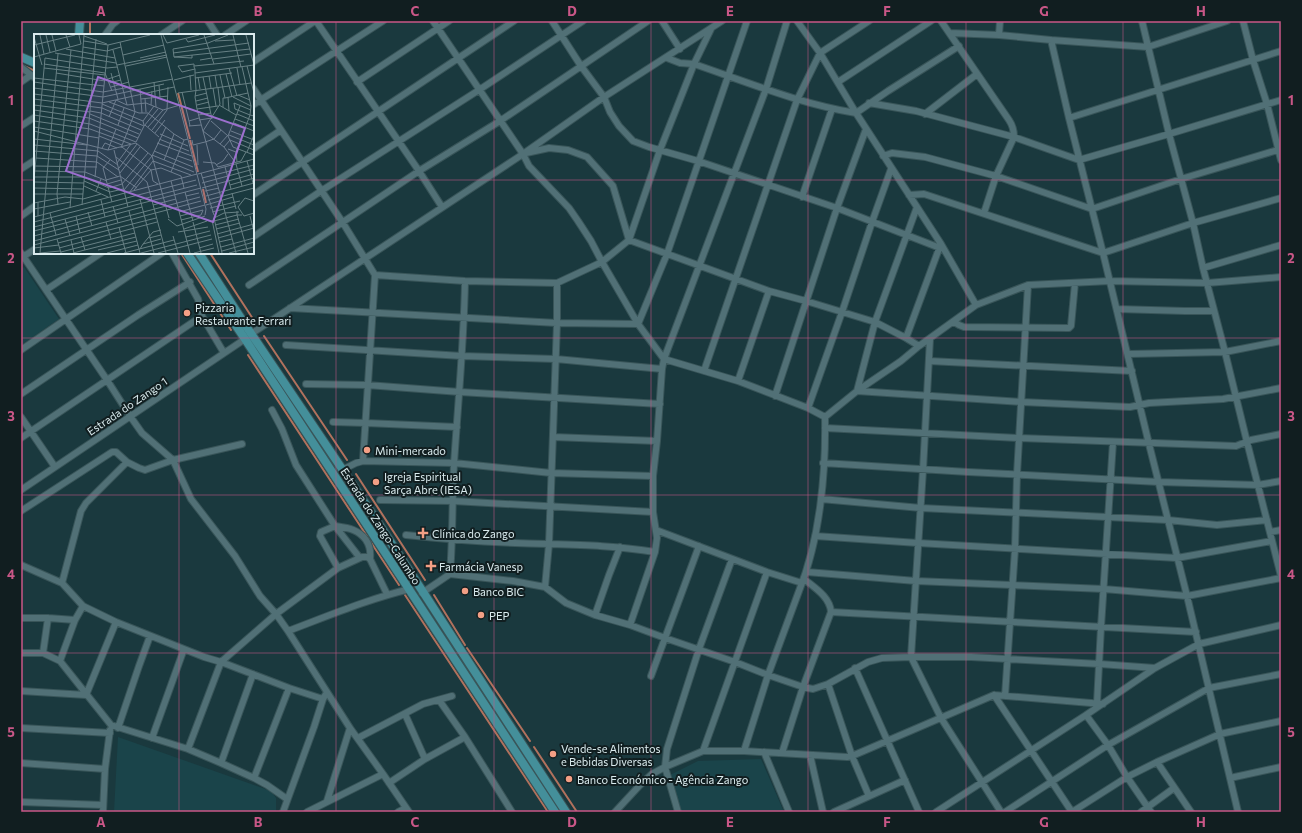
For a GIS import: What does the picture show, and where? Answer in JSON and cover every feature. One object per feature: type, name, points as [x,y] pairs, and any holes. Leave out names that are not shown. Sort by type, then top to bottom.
[{"type":"main road","points":[[80,34],[81,22]]},
{"type":"main road","name":"Estrada do Zango-Calumbo","points":[[188,254],[248,336],[373,515],[566,812]]},
{"type":"main road","name":"Estrada do Zango-Calumbo","points":[[199,254],[248,336],[555,812]]},
{"type":"street","points":[[106,34],[117,21]]},
{"type":"street","points":[[162,34],[182,21]]},
{"type":"street","points":[[208,21],[216,34]]},
{"type":"street","points":[[227,34],[246,21]]},
{"type":"street","points":[[254,61],[316,21],[442,207]]},
{"type":"street","points":[[254,104],[383,21]]},
{"type":"street","points":[[433,21],[523,154],[529,166],[569,208],[591,240],[638,324],[664,359],[738,381],[808,408],[825,417]]},
{"type":"street","points":[[357,82],[449,21]]},
{"type":"street","points":[[254,194],[514,21]]},
{"type":"street","points":[[552,21],[581,66],[604,97],[619,126],[633,141],[698,160],[837,208],[906,235],[940,246]]},
{"type":"street","points":[[254,236],[321,191],[479,90],[583,21]]},
{"type":"street","points":[[249,285],[419,171],[500,121],[648,21]]},
{"type":"street","points":[[662,21],[680,49]]},
{"type":"street","name":"Estrada do Zango 1","points":[[21,490],[248,336],[523,154],[604,97],[667,58],[722,21]]},
{"type":"street","points":[[638,324],[667,254],[698,160],[729,76],[747,21]]},
{"type":"street","points":[[630,625],[655,552],[657,538],[653,512],[653,476],[664,359],[766,89],[787,21]]},
{"type":"street","points":[[797,21],[820,53],[891,169],[917,207],[976,305]]},
{"type":"street","points":[[704,371],[797,100],[820,53],[869,21]]},
{"type":"street","points":[[838,82],[931,21]]},
{"type":"street","points":[[941,21],[1013,126],[1014,137],[996,176],[984,213]]},
{"type":"street","points":[[999,34],[1000,21]]},
{"type":"street","points":[[806,572],[916,581],[1104,589],[1187,596],[1281,577],[1142,21]]},
{"type":"street","points":[[950,33],[999,34],[1051,40],[1148,47],[1227,21]]},
{"type":"street","points":[[1243,21],[1253,60],[1280,149],[1281,160]]},
{"type":"street","points":[[375,276],[465,281],[557,283],[602,262],[629,240],[660,150],[694,64],[711,29]]},
{"type":"street","points":[[1051,40],[1068,118],[1117,309],[1199,644],[1238,812]]},
{"type":"street","points":[[667,58],[673,61],[694,64],[797,100],[832,109],[856,113],[869,103],[958,46]]},
{"type":"street","points":[[1068,118],[1281,52]]},
{"type":"street","points":[[21,67],[33,77],[21,82]]},
{"type":"street","points":[[925,114],[978,74]]},
{"type":"street","points":[[254,90],[343,223],[375,276],[363,461]]},
{"type":"street","points":[[869,103],[925,114],[1014,137],[1079,160],[1281,100]]},
{"type":"street","points":[[802,197],[832,109]]},
{"type":"street","points":[[21,126],[34,118]]},
{"type":"street","points":[[775,396],[837,208],[866,129]]},
{"type":"street","points":[[254,148],[281,130]]},
{"type":"street","points":[[523,154],[549,148],[568,150],[587,157],[613,186],[629,240]]},
{"type":"street","points":[[883,156],[892,153],[925,157],[996,176],[1092,209],[1181,179],[1280,149]]},
{"type":"street","points":[[21,169],[34,161]]},
{"type":"street","points":[[808,408],[891,169]]},
{"type":"street","points":[[909,195],[924,194],[1103,253],[1193,223],[1281,198]]},
{"type":"street","points":[[21,216],[34,207]]},
{"type":"street","points":[[857,391],[875,322],[917,207]]},
{"type":"street","points":[[629,240],[769,291],[875,322],[919,346]]},
{"type":"street","points":[[1203,268],[1281,245]]},
{"type":"street","points":[[906,338],[940,246]]},
{"type":"street","points":[[34,250],[22,256],[142,433],[173,460],[191,499],[230,549],[260,596],[276,614],[288,631],[350,728],[390,783],[407,810],[398,812]]},
{"type":"street","points":[[46,290],[100,254]]},
{"type":"street","points":[[21,350],[161,254]]},
{"type":"street","points":[[173,254],[190,282],[198,299],[202,316],[224,353]]},
{"type":"street","points":[[825,417],[857,391],[901,362],[919,346],[976,305],[1028,285],[1110,281],[1207,283],[1281,277]]},
{"type":"street","points":[[450,574],[454,463],[460,392],[465,281]]},
{"type":"street","points":[[21,394],[138,315],[190,282]]},
{"type":"street","points":[[545,587],[549,544],[556,359],[557,283]]},
{"type":"street","points":[[954,322],[964,327],[1069,328],[1071,326],[1074,283]]},
{"type":"street","points":[[1005,696],[1013,586],[1017,474],[1028,285]]},
{"type":"street","points":[[738,381],[769,291]]},
{"type":"street","points":[[290,308],[464,319],[557,323],[638,324]]},
{"type":"street","points":[[1117,309],[1186,312],[1214,311]]},
{"type":"street","points":[[21,438],[202,316]]},
{"type":"street","points":[[930,339],[911,657],[941,718],[1001,812]]},
{"type":"street","points":[[1128,354],[1225,352],[1281,341]]},
{"type":"street","points":[[286,345],[462,356],[556,359],[662,369]]},
{"type":"street","points":[[929,361],[1132,372]]},
{"type":"street","points":[[306,384],[367,386],[660,404]]},
{"type":"street","points":[[857,391],[926,397],[1130,407],[1150,403],[1223,399],[1281,388]]},
{"type":"street","points":[[272,410],[282,429],[296,465],[335,526],[360,558]]},
{"type":"street","points":[[21,417],[55,467]]},
{"type":"street","points":[[744,751],[768,675],[806,572],[815,536],[821,499],[824,463],[825,417]]},
{"type":"street","points":[[333,422],[457,427]]},
{"type":"street","points":[[825,428],[1149,444],[1236,446],[1251,440],[1281,434]]},
{"type":"street","points":[[553,437],[657,441]]},
{"type":"street","points":[[1100,704],[1101,627],[1113,442]]},
{"type":"street","points":[[21,511],[112,452],[116,452],[127,462],[145,470],[173,460],[242,444]]},
{"type":"street","points":[[342,470],[363,461],[454,463],[551,473],[653,476]]},
{"type":"street","points":[[62,583],[81,511],[86,503],[127,462]]},
{"type":"street","points":[[824,463],[923,470],[1159,482],[1258,485],[1281,481]]},
{"type":"street","points":[[821,499],[921,508],[1168,520],[1217,525],[1267,520]]},
{"type":"street","points":[[380,500],[453,501],[653,512]]},
{"type":"street","points":[[338,568],[320,536],[321,532],[335,526],[356,530],[362,535],[369,546],[370,558],[387,594]]},
{"type":"street","points":[[656,530],[767,572],[803,581],[826,598],[831,605],[831,612],[803,687],[782,754]]},
{"type":"street","points":[[1270,532],[1281,530]]},
{"type":"street","points":[[406,535],[452,540],[620,547],[655,552]]},
{"type":"street","points":[[815,536],[1015,549],[1106,554],[1135,554],[1177,558],[1272,541]]},
{"type":"street","points":[[651,676],[699,546]]},
{"type":"street","points":[[595,615],[620,547]]},
{"type":"street","points":[[188,749],[221,662],[276,614],[338,568],[360,558],[370,558]]},
{"type":"street","points":[[678,812],[665,767],[667,748],[699,649],[732,559]]},
{"type":"street","points":[[21,565],[62,583],[83,606],[116,622],[184,649],[323,699]]},
{"type":"street","points":[[703,751],[767,572]]},
{"type":"street","points":[[422,592],[450,574],[513,581],[545,587],[566,603],[595,615],[630,625],[768,675],[813,689],[828,684],[868,662],[882,658],[971,658],[1155,668]]},
{"type":"street","points":[[288,631],[387,594],[410,589]]},
{"type":"street","points":[[60,661],[75,620],[83,606]]},
{"type":"street","points":[[831,612],[1196,632]]},
{"type":"street","points":[[21,618],[75,620]]},
{"type":"street","points":[[43,653],[48,618]]},
{"type":"street","points":[[86,694],[116,622]]},
{"type":"street","points":[[936,812],[1086,716],[1100,704],[1155,668],[1199,644],[1281,626]]},
{"type":"street","points":[[118,728],[150,636]]},
{"type":"street","points":[[152,738],[184,649]]},
{"type":"street","points":[[21,653],[43,653],[60,661],[111,726],[188,749],[221,762],[267,785],[287,799]]},
{"type":"street","points":[[855,668],[919,812]]},
{"type":"street","points":[[221,762],[253,674]]},
{"type":"street","points":[[1005,812],[1108,745],[1209,688],[1281,674]]},
{"type":"street","points":[[828,684],[852,756],[869,796]]},
{"type":"street","points":[[254,778],[290,688]]},
{"type":"street","points":[[21,691],[86,694]]},
{"type":"street","points":[[283,812],[323,699],[327,692]]},
{"type":"street","points":[[615,812],[652,774],[703,751],[764,752],[843,758],[852,756],[888,741],[994,695],[1100,704]]},
{"type":"street","points":[[994,695],[1072,812],[1127,776],[1220,734],[1281,720]]},
{"type":"street","points":[[358,738],[423,704],[452,696]]},
{"type":"street","points":[[439,700],[465,737],[512,812]]},
{"type":"street","points":[[405,714],[425,759]]},
{"type":"street","points":[[1086,716],[1108,745],[1149,810]]},
{"type":"street","points":[[21,802],[103,809],[105,769],[111,726]]},
{"type":"street","points":[[21,728],[110,733]]},
{"type":"street","points":[[327,801],[350,728]]},
{"type":"street","points":[[390,783],[425,759],[465,737]]},
{"type":"street","points":[[764,752],[789,812]]},
{"type":"street","points":[[810,755],[823,812]]},
{"type":"street","points":[[1157,762],[1191,812]]},
{"type":"street","points":[[21,763],[105,769]]},
{"type":"street","points":[[1230,778],[1281,767]]},
{"type":"street","points":[[308,812],[327,801],[383,774]]},
{"type":"street","points":[[834,812],[905,780]]},
{"type":"street","points":[[1141,812],[1149,810],[1174,788]]},
{"type":"shaded area","points":[[24,267],[59,319],[21,345],[21,269]]},
{"type":"shaded area","points":[[118,737],[271,791],[276,798],[276,812],[114,812]]},
{"type":"shaded area","points":[[761,759],[784,812],[681,812],[670,775],[698,761]]},
{"type":"waterway","points":[[90,21],[90,34]]},
{"type":"waterway","points":[[22,65],[34,71]]},
{"type":"waterway","points":[[182,254],[231,330]]},
{"type":"waterway","points":[[211,254],[255,322]]},
{"type":"waterway","points":[[264,336],[347,460]]},
{"type":"waterway","points":[[248,355],[399,585]]},
{"type":"waterway","points":[[356,474],[425,580]]},
{"type":"waterway","points":[[405,595],[548,812]]},
{"type":"waterway","points":[[434,595],[465,645]]},
{"type":"waterway","points":[[467,648],[530,741]]},
{"type":"waterway","points":[[534,747],[577,812]]},
{"type":"place","name":"Pizzaria Restaurante Ferrari","points":[[187,313]]},
{"type":"place","name":"Mini-mercado","points":[[367,450]]},
{"type":"place","name":"Igreja Espiritual Sarça Abre (IESA)","points":[[376,482]]},
{"type":"place","name":"Clínica do Zango","points":[[423,533]]},
{"type":"place","name":"Farmácia Vanesp","points":[[431,566]]},
{"type":"place","name":"Banco BIC","points":[[465,591]]},
{"type":"place","name":"PEP","points":[[481,615]]},
{"type":"place","name":"Vende-se Alimentos e Bebidas Diversas","points":[[553,754]]},
{"type":"place","name":"Banco Económico - Agência Zango","points":[[569,779]]}]
